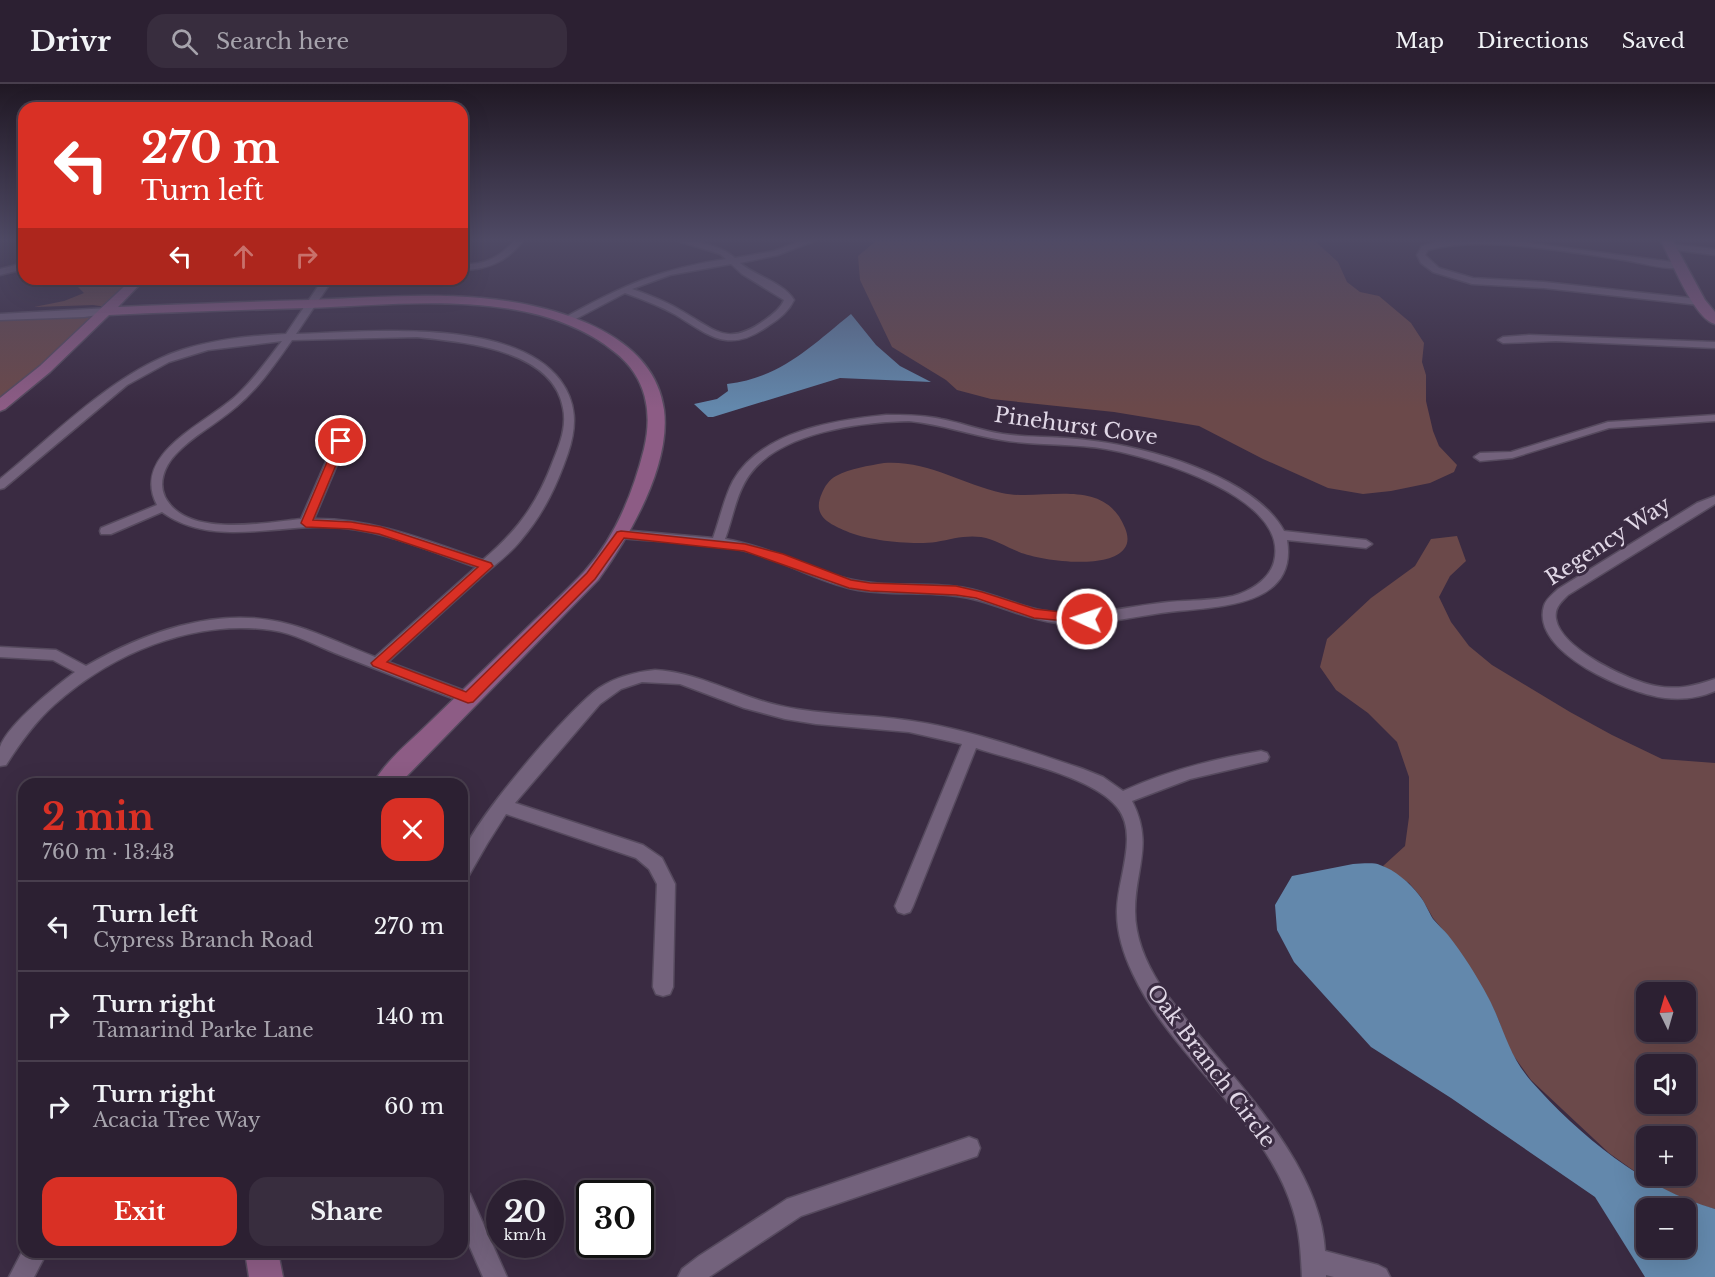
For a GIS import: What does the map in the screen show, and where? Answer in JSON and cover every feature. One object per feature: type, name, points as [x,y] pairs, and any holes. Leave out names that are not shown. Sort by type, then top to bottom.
[{"type":"street","points":[[0,406],[45,369],[121,297]]},
{"type":"street","points":[[316,297],[248,391],[227,410],[182,443],[163,462],[156,483],[157,496],[163,507],[190,522],[215,527],[244,528],[306,523],[351,525],[381,531],[487,566]]},
{"type":"street","points":[[567,320],[610,297]]},
{"type":"street","points":[[642,297],[668,308],[724,340],[757,330],[787,305],[790,297]]},
{"type":"street","points":[[1650,297],[1699,302]]},
{"type":"street","points":[[1696,297],[1715,320]]},
{"type":"street","points":[[0,317],[84,314],[108,310],[462,300],[516,306],[567,320],[602,336],[639,366],[654,394],[657,416],[652,453],[638,503],[621,534],[591,576],[391,778]]},
{"type":"street","points":[[0,311],[90,308],[108,310]]},
{"type":"street","points":[[0,485],[123,383],[174,352],[234,341],[397,334],[463,338],[486,342],[514,352],[535,363],[553,378],[563,392],[569,408],[570,422],[565,446],[541,504],[516,538],[377,663]]},
{"type":"street","points":[[1503,340],[1536,336],[1634,343],[1715,345]]},
{"type":"street","name":"Pinehurst Cove","points":[[717,544],[738,481],[744,471],[763,455],[788,442],[837,426],[893,418],[939,421],[1010,438],[1096,445],[1157,457],[1195,471],[1241,495],[1269,519],[1279,535]]},
{"type":"street","points":[[1480,457],[1512,455],[1608,425],[1715,418]]},
{"type":"street","points":[[306,523],[341,441]]},
{"type":"street","name":"Regency Way","points":[[1715,500],[1701,506],[1563,592],[1553,601],[1549,613],[1553,628],[1572,651],[1595,668],[1627,683],[1657,691],[1688,693],[1715,685]]},
{"type":"street","points":[[106,531],[163,507]]},
{"type":"street","points":[[621,534],[756,550],[849,584],[962,591],[1034,614],[1087,619],[1162,607],[1218,603],[1251,594],[1267,584],[1278,571],[1282,550],[1279,535],[1366,544]]},
{"type":"street","points":[[0,760],[16,734],[35,713],[86,672],[135,647],[197,628],[244,623],[284,627],[468,698]]},
{"type":"street","points":[[0,652],[56,655],[86,672]]},
{"type":"street","name":"Oak Branch Circle","points":[[468,862],[502,806],[596,699],[619,683],[650,675],[684,678],[737,700],[795,716],[909,726],[1087,777],[1112,791],[1121,800],[1132,819],[1136,842],[1126,910],[1130,942],[1136,960],[1154,994],[1283,1162],[1303,1203],[1312,1233],[1315,1268]]},
{"type":"street","points":[[904,906],[970,742]]},
{"type":"street","points":[[1121,800],[1179,774],[1261,757]]},
{"type":"street","points":[[502,806],[637,850],[655,862],[666,884],[663,987]]},
{"type":"street","points":[[690,1277],[706,1264],[795,1207],[969,1148]]},
{"type":"street","points":[[468,1216],[495,1277]]},
{"type":"street","points":[[21,1277],[32,1258]]},
{"type":"street","points":[[262,1258],[266,1277]]},
{"type":"street","points":[[1315,1268],[1378,1277]]},
{"type":"shaded area","points":[[75,297],[117,297],[107,307],[93,305],[34,307]]},
{"type":"shaded area","points":[[868,297],[1380,297],[1411,323],[1424,343],[1422,362],[1426,375],[1426,401],[1433,431],[1439,446],[1457,465],[1454,472],[1430,483],[1391,491],[1363,494],[1328,488],[1263,459],[1199,426],[1114,412],[991,399],[957,390],[946,380],[892,347]]},
{"type":"shaded area","points":[[101,314],[0,402],[0,319]]},
{"type":"shaded area","points":[[884,463],[915,465],[1002,493],[1071,494],[1103,501],[1115,512],[1126,531],[1127,544],[1116,556],[1104,560],[1058,561],[1019,552],[991,539],[981,537],[964,537],[926,543],[878,540],[846,531],[823,517],[820,513],[819,501],[824,488],[831,479],[848,471]]},
{"type":"shaded area","points":[[1457,536],[1466,561],[1450,576],[1439,597],[1451,622],[1469,646],[1492,665],[1570,712],[1662,759],[1715,763],[1715,1209],[1696,1204],[1696,1198],[1682,1198],[1657,1186],[1696,1186],[1696,1126],[1636,1126],[1636,1172],[1609,1153],[1531,1080],[1508,1048],[1487,996],[1449,937],[1409,883],[1383,866],[1405,846],[1409,817],[1409,777],[1397,742],[1368,713],[1336,690],[1320,667],[1327,639],[1371,598],[1415,566],[1431,539]]},
{"type":"water","points":[[851,314],[876,345],[900,366],[931,382],[840,378],[713,417],[708,417],[694,404],[717,399],[728,391],[727,384],[764,375],[794,359]]},
{"type":"water","points":[[1370,863],[1386,867],[1407,882],[1470,965],[1488,997],[1516,1060],[1531,1081],[1570,1121],[1614,1158],[1636,1173],[1636,1186],[1659,1186],[1685,1198],[1636,1198],[1636,1258],[1696,1258],[1696,1202],[1715,1209],[1715,1277],[1645,1277],[1595,1197],[1451,1098],[1371,1047],[1294,962],[1277,930],[1275,905],[1292,876],[1353,864]]},
{"type":"route","points":[[341,441],[306,523],[351,525],[381,531],[487,566],[377,663],[468,698],[591,576],[621,534],[745,547],[779,557],[849,584],[956,591],[978,595],[1034,614],[1087,619]]}]
